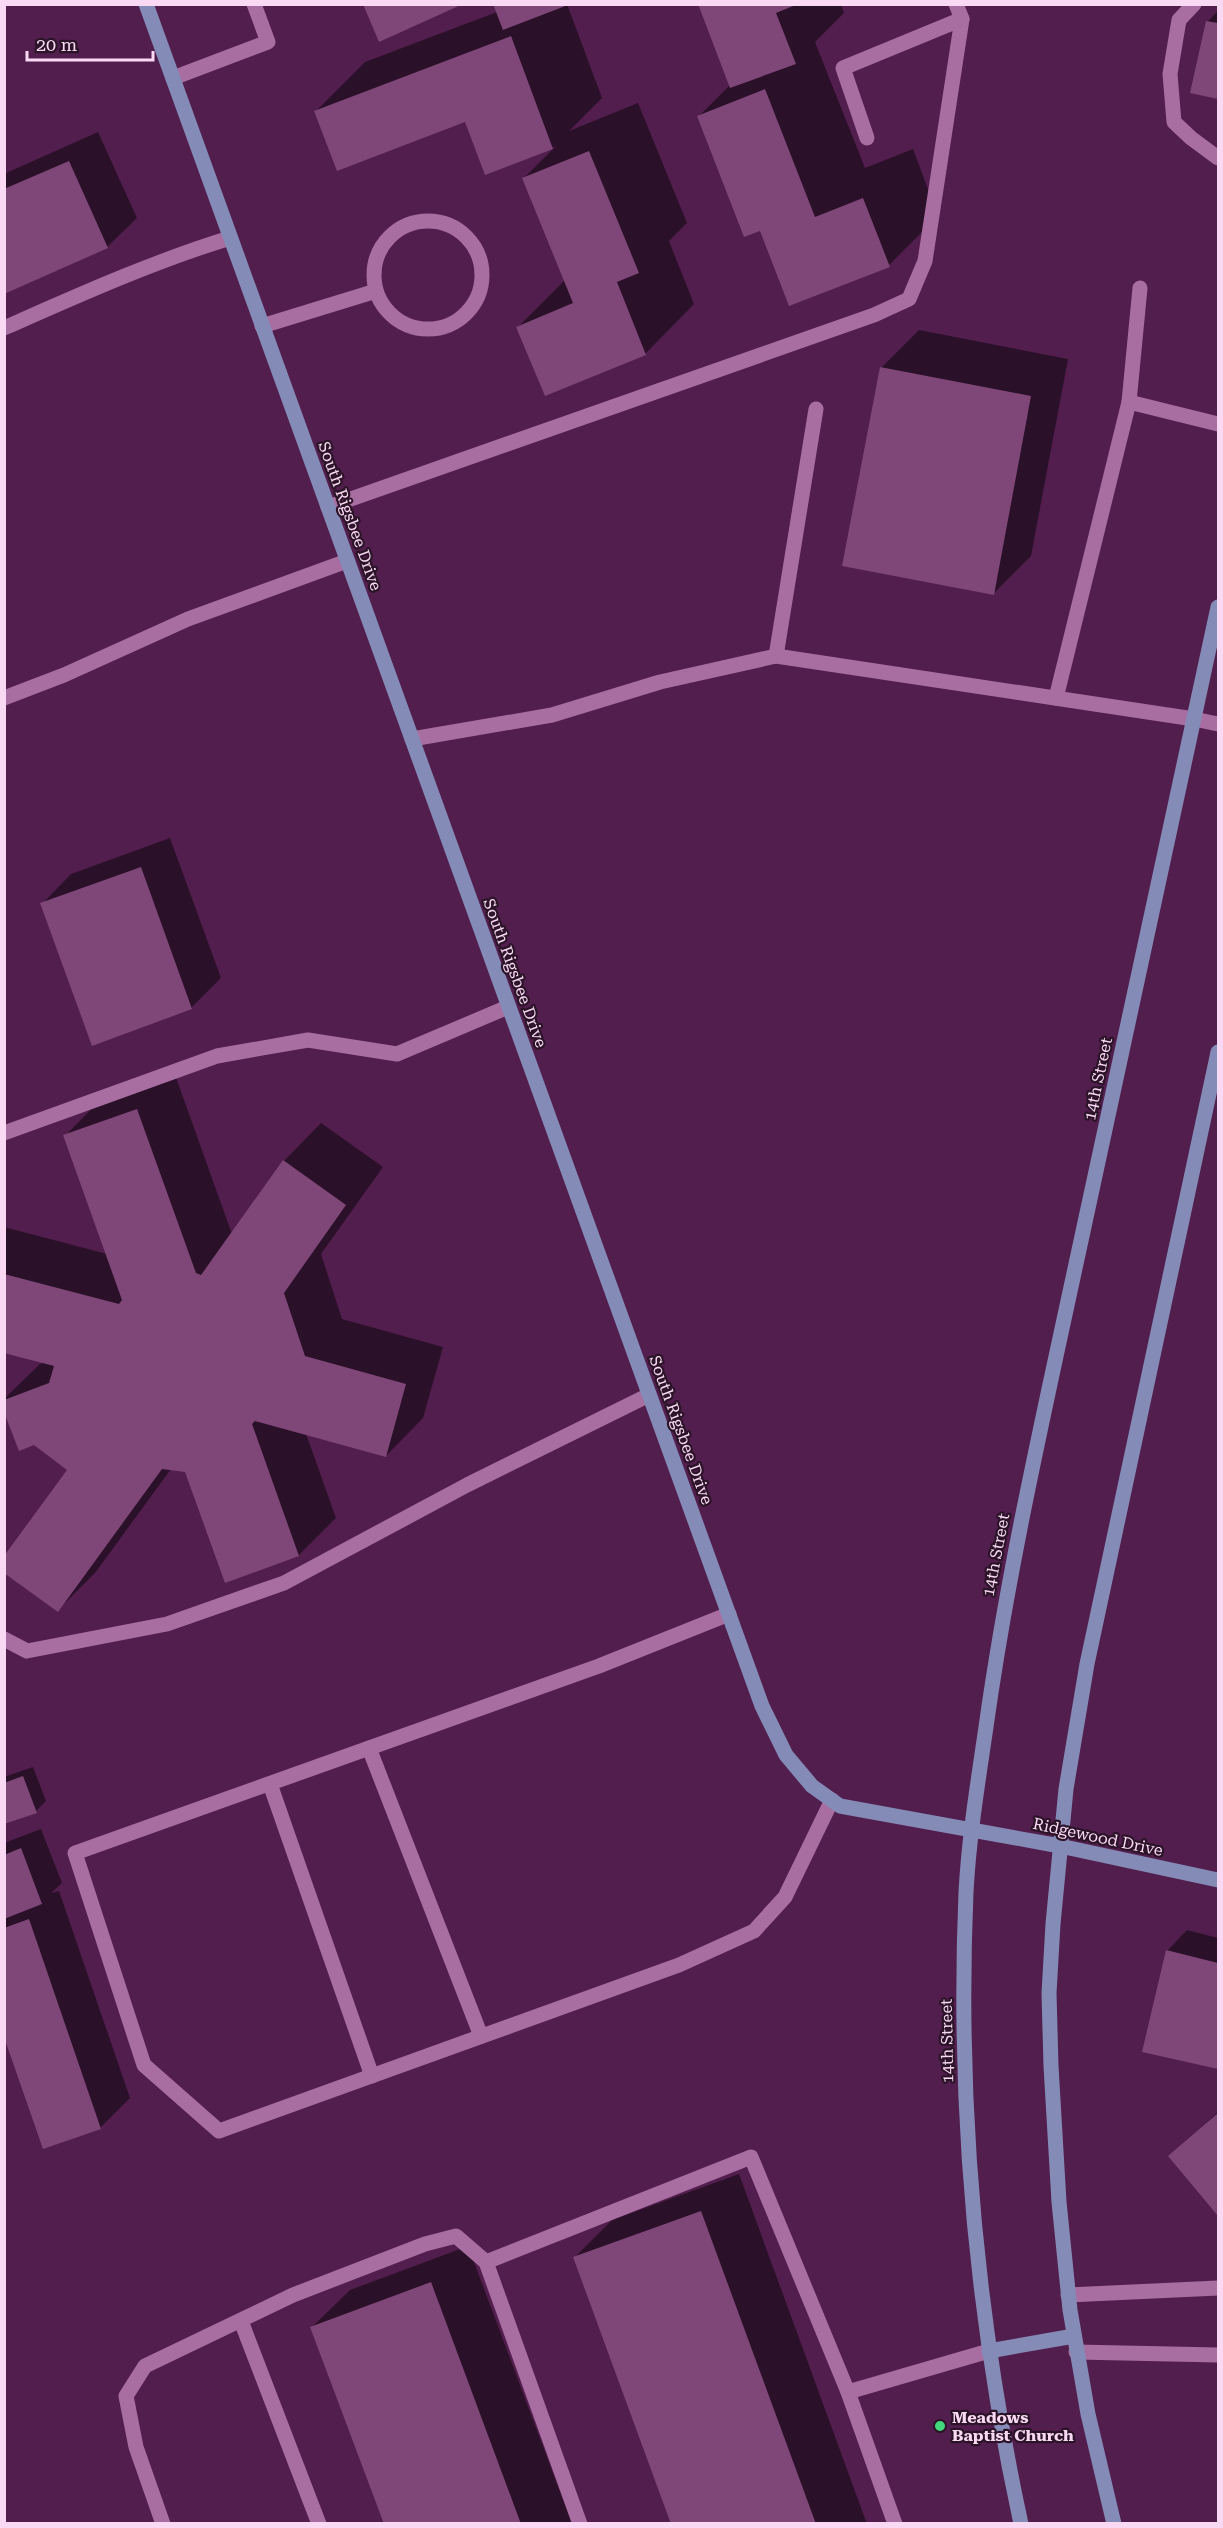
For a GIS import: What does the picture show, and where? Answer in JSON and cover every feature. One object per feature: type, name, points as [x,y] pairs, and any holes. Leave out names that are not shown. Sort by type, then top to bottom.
[{"type":"main road","name":"South Rigsbee Drive","points":[[146,4],[762,1706],[786,1755],[812,1786],[840,1806],[971,1831]]},
{"type":"main road","name":"14th Street","points":[[1021,2523],[1004,2445],[989,2351],[975,2238],[966,2108],[964,2030],[966,1892],[971,1831],[997,1650],[1015,1546],[1218,607]]},
{"type":"main road","points":[[1114,2523],[1088,2414],[1068,2295],[1059,2202],[1049,1993],[1066,1789],[1087,1664],[1218,1052]]},
{"type":"main road","name":"Ridgewood Drive","points":[[971,1831],[1060,1846],[1218,1880]]},
{"type":"main road","points":[[989,2351],[1074,2336]]},
{"type":"street","points":[[173,78],[268,42],[254,4]]},
{"type":"street","points":[[1194,4],[1179,20],[1170,74],[1174,122],[1218,158]]},
{"type":"street","points":[[867,138],[843,68],[959,12]]},
{"type":"street","points":[[328,507],[874,315],[909,299],[925,261],[959,12]]},
{"type":"street","points":[[436,221],[453,227],[468,237],[478,252],[483,269],[482,287],[475,304],[464,317],[448,326],[431,330],[413,328],[405,324],[384,308],[376,291],[374,273],[378,255],[387,240],[400,228],[417,222],[436,221]]},
{"type":"street","points":[[4,328],[126,274],[177,254],[230,238]]},
{"type":"street","points":[[1056,698],[1129,402],[1140,288]]},
{"type":"street","points":[[262,326],[376,291]]},
{"type":"street","points":[[1129,402],[1218,424]]},
{"type":"street","points":[[776,656],[816,409]]},
{"type":"street","points":[[4,698],[64,675],[188,619],[347,561]]},
{"type":"street","points":[[412,739],[552,715],[660,682],[776,656],[1218,724]]},
{"type":"street","points":[[4,1133],[217,1056],[308,1040],[397,1054],[508,1007]]},
{"type":"street","points":[[4,1639],[27,1651],[166,1624],[284,1583],[467,1485],[649,1395]]},
{"type":"street","points":[[729,1614],[599,1666],[75,1853],[144,2064],[219,2131],[679,1965],[754,1931],[785,1897],[832,1800]]},
{"type":"street","points":[[369,1748],[481,2036]]},
{"type":"street","points":[[270,1784],[372,2076]]},
{"type":"street","points":[[486,2262],[751,2157],[848,2392],[895,2523]]},
{"type":"street","points":[[163,2523],[136,2447],[126,2396],[145,2366],[304,2290],[425,2244],[456,2236],[486,2262],[580,2523]]},
{"type":"street","points":[[1068,2295],[1218,2288]]},
{"type":"street","points":[[241,2321],[318,2523]]},
{"type":"street","points":[[848,2392],[989,2351]]},
{"type":"street","points":[[1077,2352],[1218,2355]]},
{"type":"building","points":[[363,4],[463,4],[379,42]]},
{"type":"building","points":[[493,4],[568,4],[568,5],[503,30]]},
{"type":"building","points":[[698,4],[798,4],[776,13],[796,64],[730,88]]},
{"type":"building","points":[[1206,21],[1218,23],[1218,99],[1190,93]]},
{"type":"building","points":[[511,36],[553,149],[485,175],[465,122],[337,171],[314,111]]},
{"type":"building","points":[[765,89],[815,217],[863,198],[890,267],[789,306],[760,231],[744,237],[697,116]]},
{"type":"building","points":[[589,151],[639,273],[617,282],[646,355],[545,396],[516,327],[573,303],[522,178]]},
{"type":"building","points":[[69,161],[108,248],[4,294],[4,189]]},
{"type":"building","points":[[880,367],[1031,396],[994,595],[842,566]]},
{"type":"building","points":[[141,867],[192,1009],[92,1046],[40,903]]},
{"type":"building","points":[[137,1109],[196,1273],[201,1275],[283,1160],[346,1205],[284,1293],[305,1356],[406,1384],[386,1457],[255,1421],[252,1424],[299,1556],[225,1583],[185,1472],[162,1469],[58,1612],[4,1573],[4,1556],[67,1470],[34,1445],[19,1451],[4,1412],[4,1400],[49,1383],[54,1366],[4,1353],[4,1274],[119,1304],[122,1300],[63,1135]]},
{"type":"building","points":[[23,1776],[37,1813],[4,1824],[4,1783]]},
{"type":"building","points":[[21,1848],[42,1904],[4,1919],[4,1855]]},
{"type":"building","points":[[29,1919],[101,2129],[43,2149],[4,2037],[4,1928]]},
{"type":"building","points":[[1166,1950],[1218,1963],[1218,2069],[1142,2052]]},
{"type":"building","points":[[1218,2113],[1218,2216],[1168,2156]]},
{"type":"building","points":[[701,2211],[816,2524],[671,2524],[573,2257]]},
{"type":"building","points":[[431,2282],[521,2524],[384,2524],[310,2327]]},
{"type":"place","name":"Meadows Baptist Church","points":[[940,2426]]}]
